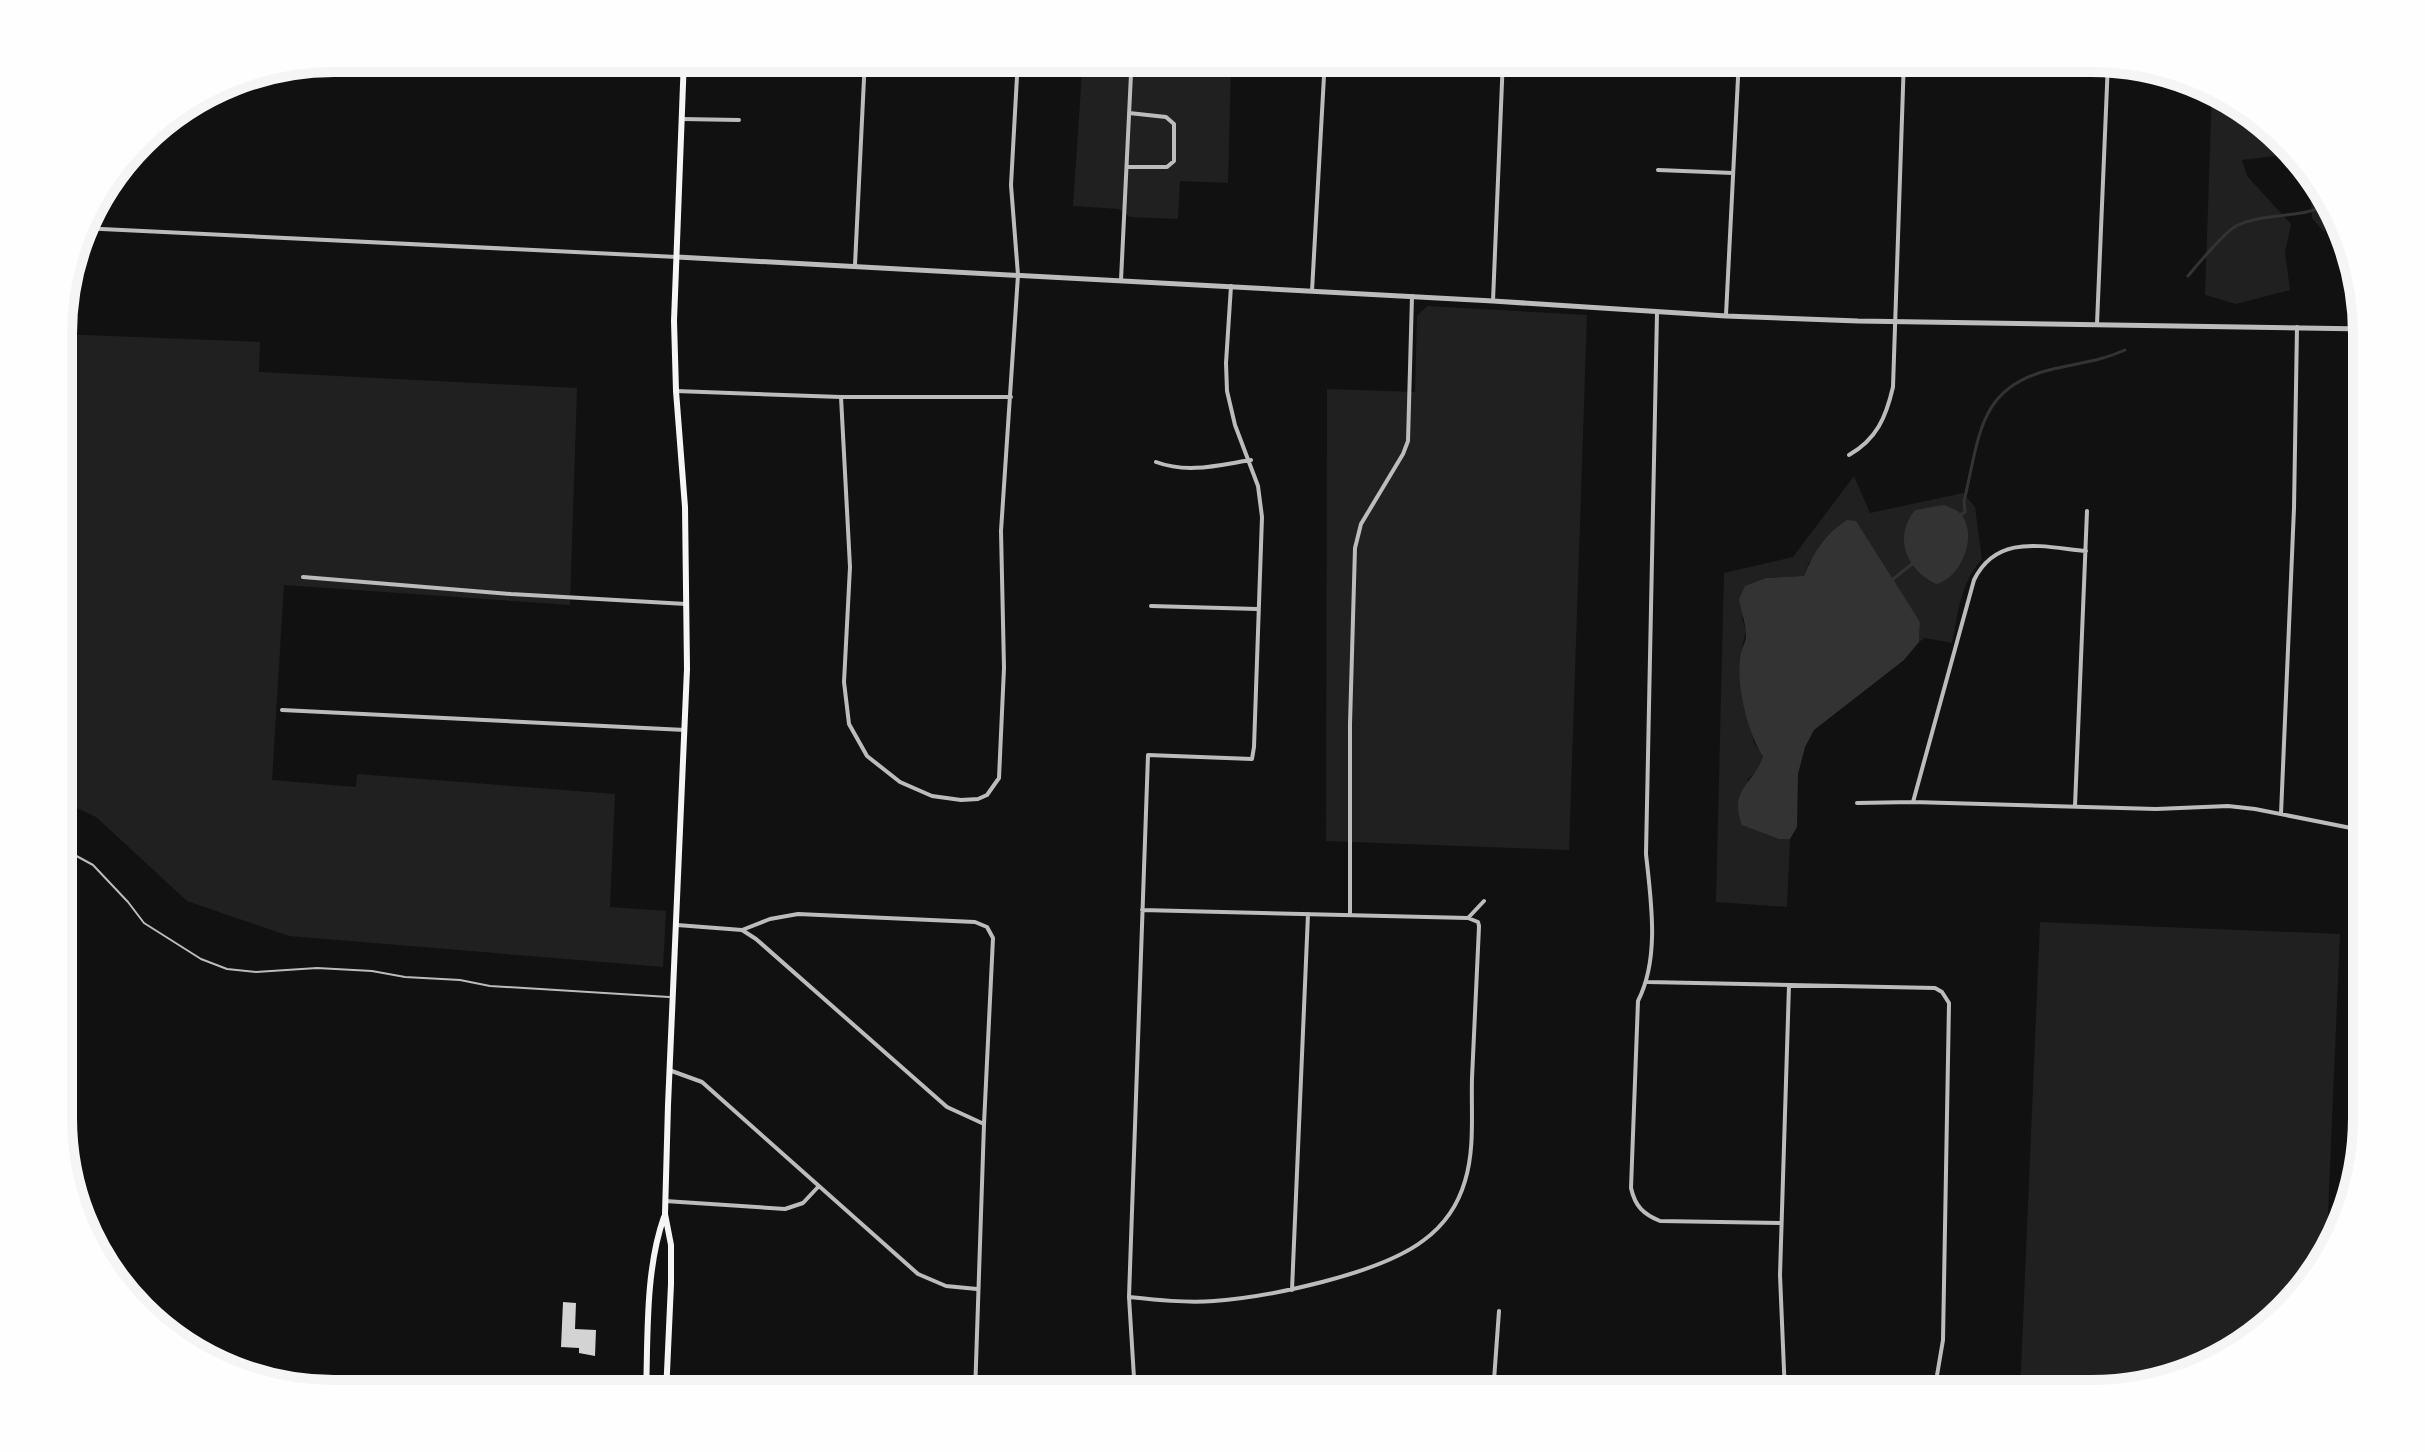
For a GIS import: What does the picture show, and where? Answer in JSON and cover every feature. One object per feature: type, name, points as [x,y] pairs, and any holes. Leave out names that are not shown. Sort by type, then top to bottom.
[{"type":"main road","points":[[666,1380],[671,1245],[665,1201],[685,730],[685,507],[674,321],[684,73]]},
{"type":"main road","points":[[647,1380],[649,1312],[658,1234],[665,1214]]},
{"type":"street","points":[[1312,291],[1324,72]]},
{"type":"street","points":[[1493,301],[1502,72]]},
{"type":"street","points":[[1726,316],[1738,72]]},
{"type":"street","points":[[1849,455],[1864,447],[1876,434],[1888,408],[1893,387],[1903,72]]},
{"type":"street","points":[[855,265],[864,73]]},
{"type":"street","points":[[841,397],[850,567],[844,682],[849,724],[867,756],[900,782],[932,796],[961,800],[981,798],[996,786],[999,778],[1004,668],[1001,531],[1018,275],[1011,185],[1017,73]]},
{"type":"street","points":[[2097,324],[2108,73]]},
{"type":"street","points":[[1121,280],[1131,74]]},
{"type":"street","points":[[1127,167],[1167,167],[1174,161],[1174,124],[1166,117],[1128,113]]},
{"type":"street","points":[[682,119],[739,120]]},
{"type":"street","points":[[1658,170],[1733,173]]},
{"type":"street","points":[[94,229],[855,265],[1657,313],[2352,329]]},
{"type":"street","points":[[1134,1380],[1129,1297],[1148,755],[1252,759],[1262,517],[1251,460],[1235,425],[1227,391],[1231,286]]},
{"type":"street","points":[[1350,915],[1350,724],[1355,548],[1361,524],[1408,441],[1412,296]]},
{"type":"street","points":[[1657,313],[1647,839],[1652,911],[1648,982],[1638,1001],[1631,1188],[1634,1201],[1643,1212],[1660,1221],[1781,1223]]},
{"type":"street","points":[[2281,814],[2294,508],[2297,327]]},
{"type":"street","points":[[676,391],[841,397],[1011,397]]},
{"type":"street","points":[[1156,462],[1190,469],[1251,460]]},
{"type":"street","points":[[2075,806],[2087,511]]},
{"type":"street","points":[[1913,802],[1974,580],[1980,569],[1992,556],[2013,547],[2086,551]]},
{"type":"street","points":[[303,577],[686,604]]},
{"type":"street","points":[[1151,606],[1258,609]]},
{"type":"street","points":[[282,710],[685,730]]},
{"type":"street","points":[[1857,803],[2156,809],[2228,806],[2352,828]]},
{"type":"street","points":[[1468,918],[1484,901]]},
{"type":"street","points":[[1129,1297],[1212,1301],[1292,1290],[1365,1268],[1402,1253],[1422,1242],[1449,1213],[1465,1184],[1473,1125],[1478,922],[1468,918],[1142,910]]},
{"type":"street","points":[[677,925],[742,930],[770,919],[798,914],[975,922],[987,927],[993,938],[975,1380]]},
{"type":"street","points":[[1292,1290],[1308,914]]},
{"type":"street","points":[[742,930],[947,1107],[984,1124]]},
{"type":"street","points":[[1648,982],[1935,988],[1949,1003],[1943,1340],[1936,1379]]},
{"type":"street","points":[[1784,1379],[1780,1275],[1789,985]]},
{"type":"street","points":[[669,1070],[702,1082],[918,1274],[946,1286],[978,1289]]},
{"type":"street","points":[[665,1201],[785,1209],[803,1203],[818,1186]]},
{"type":"street","points":[[1494,1379],[1499,1311]]},
{"type":"lane","points":[[72,854],[93,865],[144,923],[201,959],[227,969],[256,972],[285,968],[344,969],[460,980],[490,986],[673,997]]},
{"type":"shaded area","points":[[1231,72],[1228,183],[1180,181],[1178,219],[1130,217],[1119,209],[1073,206],[1082,73]]},
{"type":"shaded area","points":[[2212,102],[2251,126],[2275,148],[2275,156],[2242,160],[2247,176],[2291,224],[2285,252],[2290,290],[2236,304],[2205,295]]},
{"type":"shaded area","points":[[2314,197],[2331,229],[2323,231],[2312,218],[2311,200]]},
{"type":"shaded area","points":[[1427,306],[1587,315],[1569,850],[1326,841],[1327,389],[1415,392],[1417,316]]},
{"type":"shaded area","points":[[72,334],[260,342],[259,372],[577,388],[570,605],[284,585],[272,780],[356,787],[357,774],[615,794],[610,907],[666,911],[663,967],[289,936],[187,901],[96,817],[72,806]]},
{"type":"shaded area","points":[[1854,476],[1870,513],[1963,493],[1975,507],[1982,559],[1965,588],[1952,643],[1925,638],[1919,642],[1920,621],[1809,562],[1804,576],[1766,578],[1742,618],[1746,631],[1741,652],[1754,743],[1763,755],[1759,769],[1747,780],[1779,839],[1790,839],[1787,907],[1716,902],[1724,573],[1793,557]]},
{"type":"shaded area","points":[[1944,505],[1964,518],[1968,540],[1966,552],[1954,573],[1936,584],[1910,561],[1904,542],[1905,531],[1915,510]]},
{"type":"shaded area","points":[[1847,520],[1856,521],[1920,622],[1919,642],[1904,660],[1814,730],[1805,747],[1798,774],[1797,827],[1790,839],[1779,839],[1742,825],[1739,813],[1740,794],[1763,756],[1752,734],[1741,692],[1740,664],[1746,636],[1739,599],[1745,586],[1766,578],[1804,576],[1821,544]]},
{"type":"shaded area","points":[[2040,922],[2340,934],[2327,1230],[2299,1278],[2251,1326],[2192,1360],[2142,1375],[2109,1379],[2021,1379]]},
{"type":"building","points":[[563,1302],[576,1303],[575,1329],[596,1330],[595,1356],[579,1353],[579,1348],[561,1347]]},
{"type":"waterway","points":[[2188,276],[2236,226],[2320,208]]},
{"type":"waterway","points":[[1960,515],[1965,512],[1964,501],[1979,436],[1996,401],[2009,388],[2028,377],[2125,350]]},
{"type":"waterway","points":[[1893,579],[1912,564]]}]
